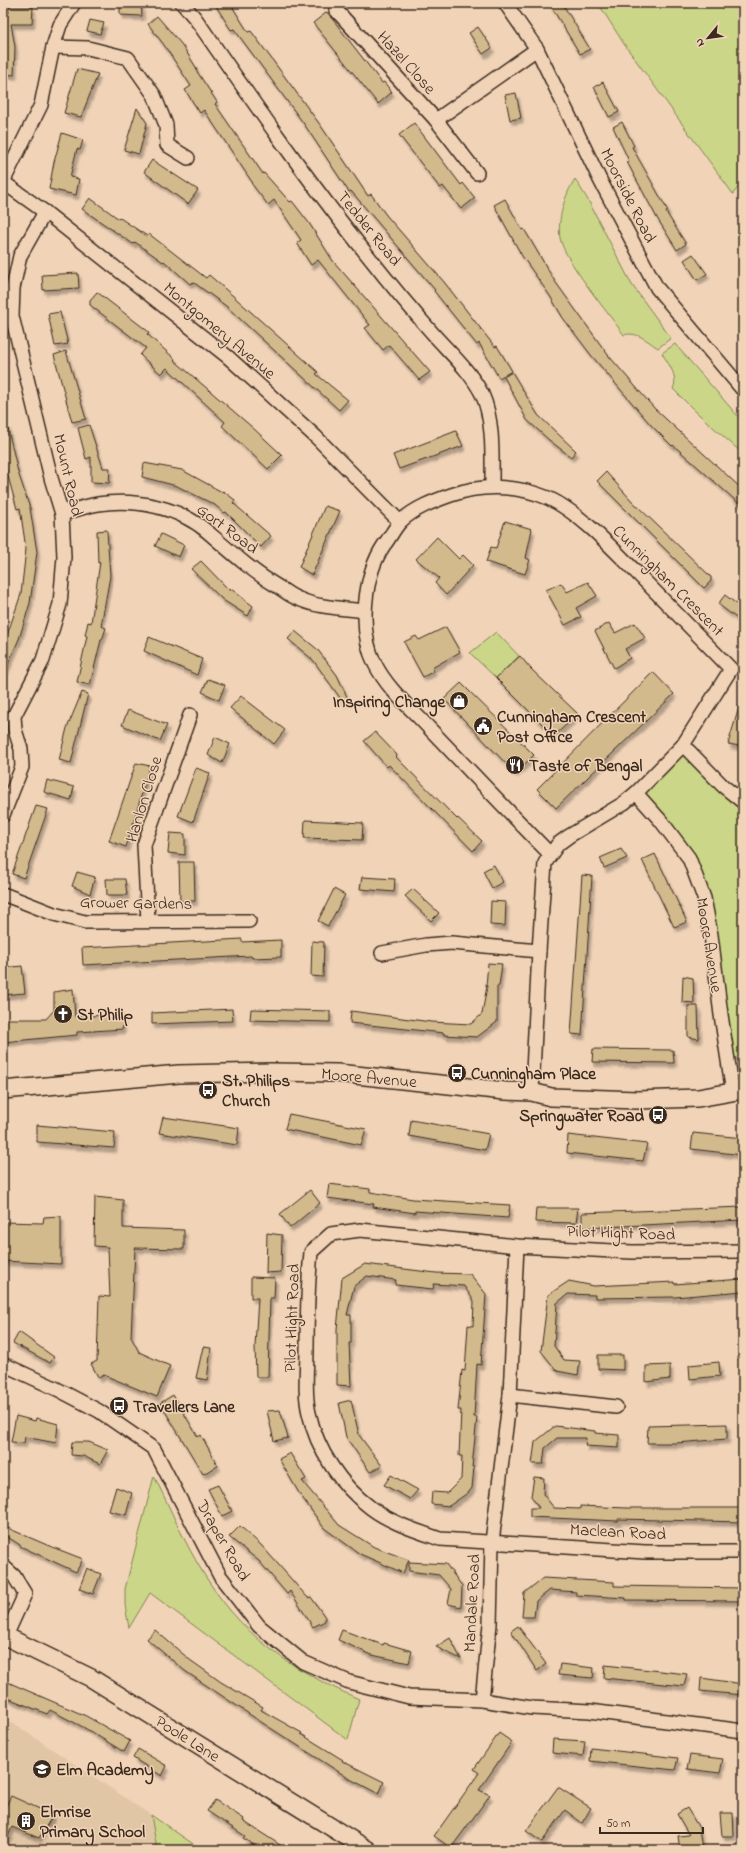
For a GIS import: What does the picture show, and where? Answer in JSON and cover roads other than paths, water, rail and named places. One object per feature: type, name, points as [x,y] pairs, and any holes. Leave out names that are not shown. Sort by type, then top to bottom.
[{"type":"street","points":[[3,182],[41,105],[60,25],[74,3]]},
{"type":"street","name":"Tedder Road","points":[[182,3],[195,18],[312,185],[369,258],[420,318],[464,366],[482,395],[489,421],[492,444],[492,486]]},
{"type":"street","name":"Moorside Road","points":[[505,3],[537,49],[600,180],[657,288],[743,390]]},
{"type":"street","name":"Hazel Close","points":[[336,10],[436,120],[477,174]]},
{"type":"street","points":[[54,47],[88,48],[128,58],[154,95],[166,126],[167,144],[188,158]]},
{"type":"street","name":"Hazel Close","points":[[436,120],[537,49]]},
{"type":"street","name":"Montgomery Avenue","points":[[3,182],[45,212],[228,357],[316,437],[400,522]]},
{"type":"street","name":"Mount Road","points":[[3,815],[22,768],[21,749],[15,730],[9,718],[43,660],[60,604],[64,557],[62,514],[12,316],[13,288],[20,256],[45,212]]},
{"type":"street","name":"Cunningham Crescent","points":[[492,486],[531,492],[548,498],[564,507],[590,528],[737,668],[683,745],[636,793],[624,803],[569,836],[558,844],[550,854],[395,694],[374,663],[367,639],[364,611],[370,582],[380,552],[400,522],[423,505],[461,491],[492,486]]},
{"type":"street","name":"Gort Road","points":[[62,514],[97,504],[127,502],[152,506],[181,515],[207,531],[236,558],[261,576],[298,599],[324,606],[364,611]]},
{"type":"street","name":"Hanlon Close","points":[[148,921],[144,845],[190,715]]},
{"type":"street","points":[[683,745],[723,786],[743,802]]},
{"type":"street","name":"Moore Avenue","points":[[3,1090],[179,1074],[271,1072],[337,1073],[505,1091],[532,1092],[552,1097],[637,1100],[698,1098],[738,1092],[719,1001],[711,935],[704,898],[689,858],[661,821],[636,793]]},
{"type":"street","points":[[532,1092],[544,875],[545,864],[550,854]]},
{"type":"street","name":"Grower Gardens","points":[[3,894],[54,914],[85,922],[249,921]]},
{"type":"street","points":[[382,953],[452,942],[539,950]]},
{"type":"street","name":"Pilot Hight Road","points":[[492,1542],[440,1538],[410,1528],[372,1508],[350,1489],[324,1456],[309,1413],[307,1388],[307,1289],[311,1252],[331,1234],[360,1230],[517,1246],[632,1252],[743,1251]]},
{"type":"street","name":"Mandale Road","points":[[482,1700],[490,1624],[492,1542],[510,1395],[517,1246]]},
{"type":"street","name":"Draper Road","points":[[3,1364],[57,1389],[99,1411],[154,1449],[220,1576],[259,1626],[303,1662],[349,1682],[409,1697],[482,1700]]},
{"type":"street","points":[[510,1395],[616,1407]]},
{"type":"street","name":"Maclean Road","points":[[492,1542],[645,1552],[743,1552]]},
{"type":"street","points":[[3,1566],[14,1576],[25,1594],[4,1635]]},
{"type":"street","name":"Poole Lane","points":[[4,1635],[90,1678],[368,1850]]},
{"type":"street","points":[[482,1700],[532,1708],[590,1711],[743,1731]]},
{"type":"place","name":"Inspiring Change","points":[[459,701]]},
{"type":"place","name":"Cunningham Crescent Post Office","points":[[483,726]]},
{"type":"place","name":"Taste of Bengal","points":[[515,765]]},
{"type":"place","name":"St Philip","points":[[63,1014]]},
{"type":"place","name":"Cunningham Place","points":[[457,1073]]},
{"type":"place","name":"St. Philips Church","points":[[208,1090]]},
{"type":"place","name":"Springwater Road","points":[[658,1115]]},
{"type":"place","name":"Travellers Lane","points":[[119,1406]]},
{"type":"place","name":"Elm Academy","points":[[42,1769]]},
{"type":"place","name":"Elmrise Primary School","points":[[26,1821]]}]
